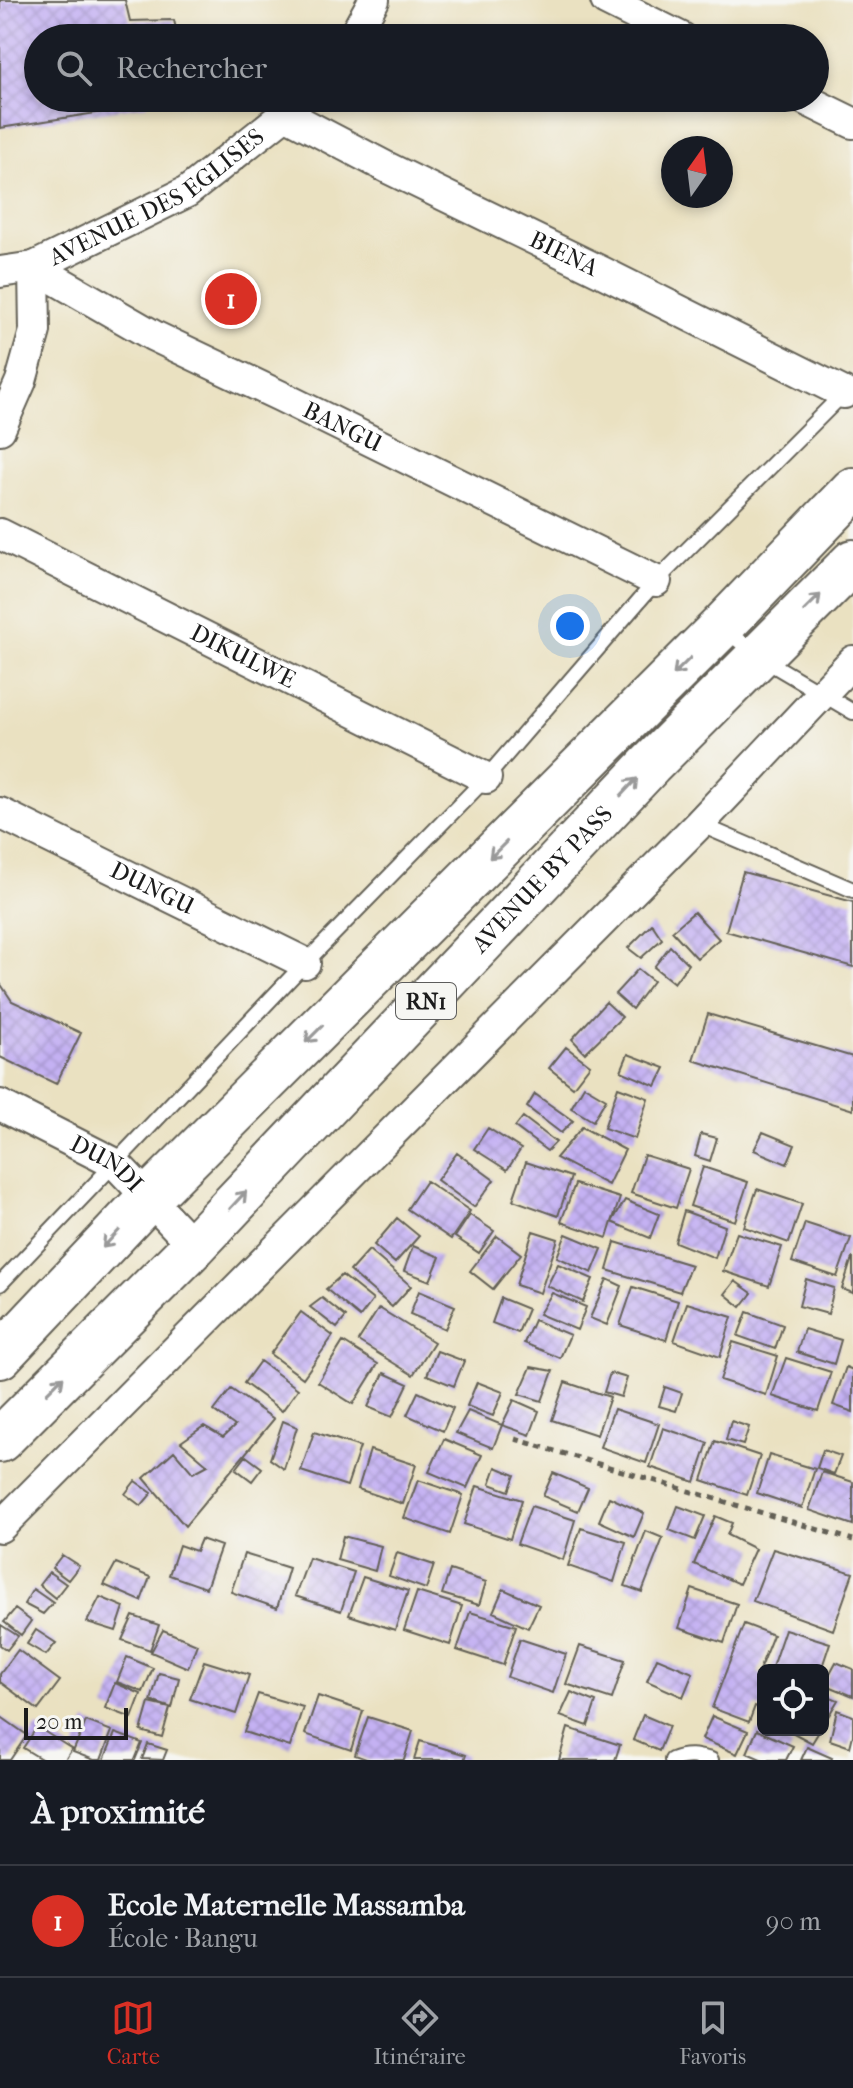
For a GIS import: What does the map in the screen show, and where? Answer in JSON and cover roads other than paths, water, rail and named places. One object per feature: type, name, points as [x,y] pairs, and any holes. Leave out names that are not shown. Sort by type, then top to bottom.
[{"type":"highway","name":"AVENUE BY PASS","points":[[0,1356],[149,1198],[721,627],[853,490]]},
{"type":"highway","name":"AVENUE BY PASS","points":[[0,1440],[194,1246],[650,765],[853,562]]},
{"type":"street","points":[[361,24],[374,0]]},
{"type":"street","points":[[606,0],[654,24]]},
{"type":"street","points":[[829,111],[853,123]]},
{"type":"street","name":"AVENUE DES EGLISES","points":[[0,272],[34,267],[187,192],[286,112]]},
{"type":"street","name":"BIENA","points":[[302,112],[390,169],[848,388]]},
{"type":"street","points":[[0,429],[21,381],[35,331],[34,267]]},
{"type":"street","name":"BANGU","points":[[34,267],[154,336],[656,581]]},
{"type":"street","name":"DIKULWE","points":[[0,534],[486,778]]},
{"type":"street","points":[[0,1527],[699,824],[853,661]]},
{"type":"street","name":"DUNGU","points":[[0,813],[305,963]]},
{"type":"street","name":"DUNDI","points":[[0,1105],[116,1164],[194,1246]]},
{"type":"lane","points":[[0,1284],[486,778],[656,581],[848,388]]},
{"type":"lane","points":[[721,627],[758,656],[853,712]]},
{"type":"lane","points":[[699,824],[853,890]]},
{"type":"lane","points":[[672,1760],[696,1756],[711,1760]]},
{"type":"place","name":"Ecole Maternelle Massamba","points":[[231,299]]}]
